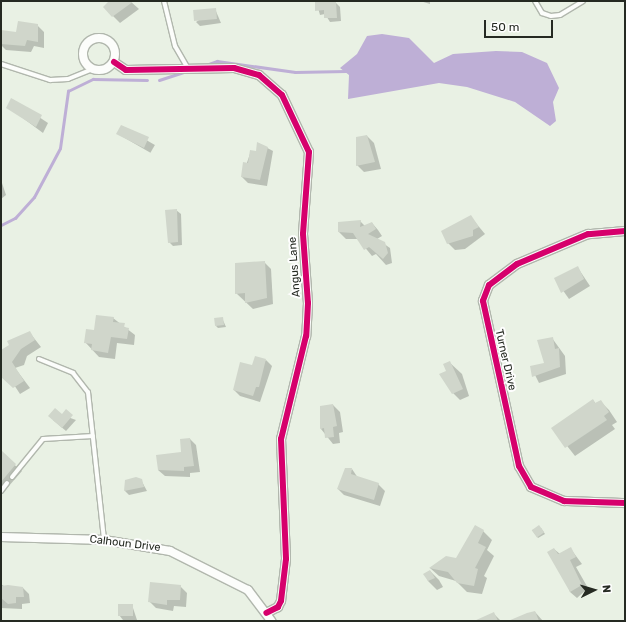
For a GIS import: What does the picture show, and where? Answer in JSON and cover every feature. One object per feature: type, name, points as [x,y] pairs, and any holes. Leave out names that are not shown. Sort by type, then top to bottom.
[{"type":"street","points":[[94,38],[107,39],[112,44],[114,62],[105,70],[93,69],[83,54],[87,43],[94,38]]},
{"type":"street","name":"Angus Lane","points":[[114,62],[126,70],[234,68],[259,76],[282,95],[309,152],[303,234],[308,304],[306,336],[281,438],[286,559],[281,601],[278,607],[266,613]]},
{"type":"street","name":"Turner Drive","points":[[625,232],[588,234],[517,264],[489,285],[483,301],[519,466],[531,486],[564,501],[625,503]]},
{"type":"street","name":"Calhoun Drive","points":[[1,537],[104,540],[158,547],[182,556],[248,590],[271,621]]},
{"type":"lane","points":[[164,1],[175,46],[189,70]]},
{"type":"lane","points":[[535,1],[542,13],[551,16],[560,15],[583,1]]},
{"type":"lane","points":[[1,64],[50,80],[68,79],[93,69]]},
{"type":"lane","points":[[39,360],[73,373],[85,385],[93,436],[104,540]]},
{"type":"lane","points":[[12,477],[43,439],[93,436]]},
{"type":"lane","points":[[1,491],[8,482]]},
{"type":"shaded area","points":[[382,34],[409,38],[434,63],[453,54],[496,51],[522,52],[547,63],[559,88],[553,102],[556,121],[550,126],[515,102],[467,87],[439,83],[348,99],[349,75],[340,68],[357,54],[367,36]]},
{"type":"building","points":[[109,1],[134,1],[112,17],[103,7]]},
{"type":"building","points":[[315,1],[336,2],[337,18],[324,18],[324,10],[315,11]]},
{"type":"building","points":[[216,8],[217,19],[194,21],[193,10]]},
{"type":"building","points":[[18,21],[38,24],[38,42],[27,40],[25,46],[1,44],[1,30],[16,32]]},
{"type":"building","points":[[11,98],[42,115],[36,127],[6,108]]},
{"type":"building","points":[[121,125],[149,137],[144,148],[116,134]]},
{"type":"building","points":[[367,135],[375,162],[356,166],[356,137]]},
{"type":"building","points":[[257,142],[268,147],[260,180],[241,177],[243,162],[248,163],[250,150],[256,151]]},
{"type":"building","points":[[177,209],[178,242],[168,243],[165,210]]},
{"type":"building","points":[[471,215],[479,227],[473,230],[473,236],[447,244],[441,231]]},
{"type":"building","points":[[361,220],[360,227],[372,222],[376,229],[368,234],[385,242],[388,253],[383,259],[369,247],[364,250],[353,233],[338,232],[338,222]]},
{"type":"building","points":[[265,261],[267,298],[245,303],[245,293],[235,294],[235,263]]},
{"type":"building","points":[[578,266],[584,279],[561,293],[554,278]]},
{"type":"building","points":[[96,315],[114,317],[113,322],[125,323],[124,327],[129,328],[127,339],[111,337],[108,353],[91,350],[92,344],[84,343],[86,329],[94,330]]},
{"type":"building","points":[[223,317],[224,325],[215,326],[214,318]]},
{"type":"building","points":[[30,331],[35,340],[21,349],[12,362],[24,381],[13,388],[1,377],[1,350],[9,345],[7,341]]},
{"type":"building","points":[[553,337],[555,349],[559,348],[560,367],[532,377],[530,366],[544,363],[537,340]]},
{"type":"building","points":[[255,356],[266,359],[259,387],[256,387],[253,396],[233,390],[240,362],[252,365]]},
{"type":"building","points":[[450,361],[463,389],[452,394],[439,374],[446,371],[443,364]]},
{"type":"building","points":[[593,399],[595,403],[601,400],[609,412],[604,416],[607,420],[565,448],[551,428]]},
{"type":"building","points":[[333,404],[337,426],[333,427],[334,437],[325,438],[324,428],[320,429],[320,406]]},
{"type":"building","points":[[55,408],[62,414],[66,409],[73,415],[62,428],[48,416]]},
{"type":"building","points":[[190,438],[194,466],[184,467],[184,471],[158,470],[156,455],[181,452],[180,439]]},
{"type":"building","points":[[1,450],[16,464],[1,482]]},
{"type":"building","points":[[345,468],[352,468],[351,474],[379,483],[374,500],[337,489]]},
{"type":"building","points":[[136,477],[142,479],[144,487],[124,491],[125,480]]},
{"type":"building","points":[[475,525],[484,530],[478,543],[486,547],[475,568],[478,569],[474,586],[457,583],[448,572],[429,568],[446,556],[456,558]]},
{"type":"building","points":[[539,525],[544,532],[537,538],[532,530]]},
{"type":"building","points":[[571,547],[576,557],[570,560],[582,585],[570,592],[547,552],[554,548],[558,554]]},
{"type":"building","points":[[430,570],[435,578],[428,581],[423,574]]},
{"type":"building","points":[[150,582],[181,585],[180,600],[167,600],[167,605],[148,602]]},
{"type":"building","points":[[8,585],[23,587],[24,597],[16,597],[16,603],[8,604],[1,598],[1,586]]},
{"type":"building","points":[[118,604],[133,604],[133,616],[118,616]]},
{"type":"building","points":[[535,611],[539,621],[508,621],[527,613]]},
{"type":"building","points":[[494,612],[498,621],[474,621]]},
{"type":"waterway","points":[[203,66],[217,61],[295,72],[346,71]]},
{"type":"waterway","points":[[159,80],[183,72]]},
{"type":"waterway","points":[[1,225],[15,218],[34,197],[60,148],[68,91],[93,79],[147,80]]},
{"type":"cycle path","points":[[114,62],[126,70],[234,68],[259,75],[282,95],[309,152],[303,234],[308,303],[306,336],[281,439],[286,559],[281,601],[278,607],[266,613]]},
{"type":"cycle path","points":[[625,231],[588,234],[517,264],[489,285],[483,301],[519,466],[531,487],[564,501],[625,503]]}]
